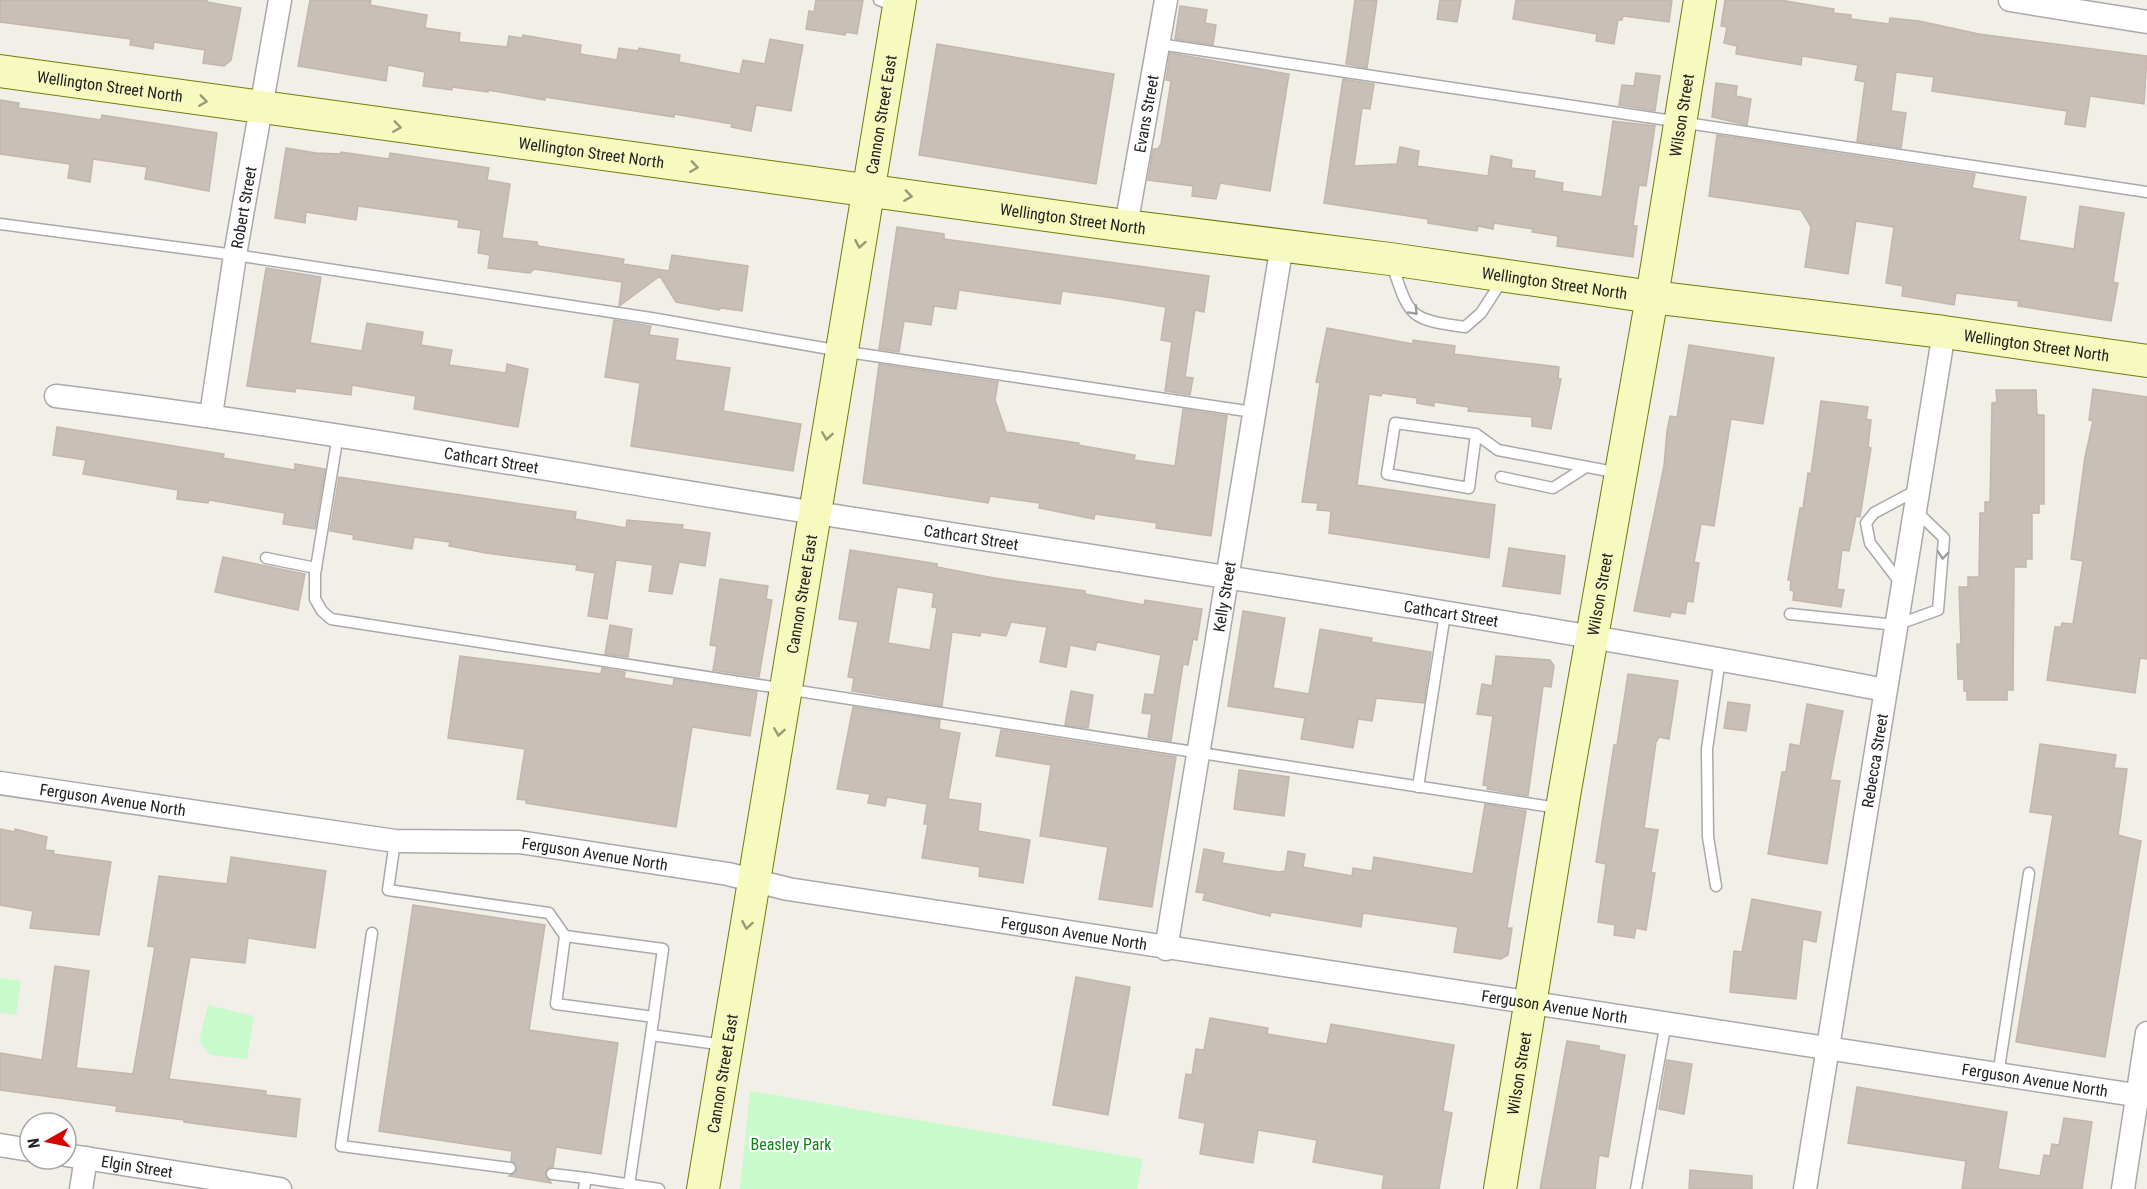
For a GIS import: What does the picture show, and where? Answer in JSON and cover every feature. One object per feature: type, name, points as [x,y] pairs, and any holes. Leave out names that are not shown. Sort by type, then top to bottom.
[{"type":"main road","name":"Wilson Street","points":[[1500,1189],[1562,809],[1652,297],[1700,0]]},
{"type":"main road","name":"Cannon Street East","points":[[703,1189],[840,351],[869,190],[893,3]]},
{"type":"main road","name":"Wellington Street North","points":[[0,71],[259,109],[1126,226],[1390,259],[1652,297],[1944,332],[2147,361]]},
{"type":"street","name":"Robert Street","points":[[211,415],[259,109],[280,0]]},
{"type":"street","name":"Evans Street","points":[[1126,226],[1166,0]]},
{"type":"street","points":[[2010,0],[2147,22]]},
{"type":"street","name":"Kelly Street","points":[[1166,949],[1282,245]]},
{"type":"street","name":"Rebecca Street","points":[[1805,1189],[1944,332]]},
{"type":"street","name":"Cathcart Street","points":[[56,396],[211,415],[338,435],[1720,658],[1885,690]]},
{"type":"street","name":"Ferguson Avenue North","points":[[0,783],[395,841],[519,842],[728,874],[788,889],[1166,949],[1666,1022],[2142,1096]]},
{"type":"street","points":[[2123,1189],[2142,1096],[2147,1032]]},
{"type":"street","points":[[0,1145],[18,1148]]},
{"type":"street","name":"Elgin Street","points":[[78,1157],[280,1189]]},
{"type":"street","points":[[78,1170],[81,1189]]},
{"type":"lane","points":[[1159,44],[2147,192]]},
{"type":"lane","points":[[0,224],[235,255],[651,318],[840,351],[1253,412]]},
{"type":"lane","points":[[1390,259],[1404,300],[1424,322],[1465,327],[1481,312],[1506,276]]},
{"type":"lane","points":[[1476,434],[1468,488],[1387,474],[1395,423],[1476,434],[1498,450],[1620,474]]},
{"type":"lane","points":[[338,435],[316,568],[315,599],[322,611],[331,619],[1562,809]]},
{"type":"lane","points":[[1501,477],[1553,488],[1587,467]]},
{"type":"lane","points":[[1790,614],[1896,624],[1938,610],[1944,538],[1916,500],[1874,513],[1866,523],[1870,543],[1902,585]]},
{"type":"lane","points":[[266,558],[316,568]]},
{"type":"lane","points":[[1418,787],[1445,614]]},
{"type":"lane","points":[[1716,886],[1708,837],[1707,749],[1720,658]]},
{"type":"lane","points":[[395,841],[388,890],[549,913],[565,936],[556,1004],[654,1017]]},
{"type":"lane","points":[[1998,1075],[2029,873]]},
{"type":"lane","points":[[372,933],[341,1146],[510,1168]]},
{"type":"lane","points":[[565,936],[663,949],[629,1185]]},
{"type":"lane","points":[[1636,1189],[1666,1022]]},
{"type":"lane","points":[[651,1035],[726,1045]]},
{"type":"lane","points":[[552,1174],[585,1184],[629,1185],[659,1189]]},
{"type":"green space","points":[[0,978],[21,981],[16,1015],[0,1012]]},
{"type":"green space","points":[[208,1005],[254,1016],[247,1059],[210,1055],[199,1041]]},
{"type":"green space","name":"Beasley Park","points":[[750,1091],[1143,1159],[1137,1189],[740,1189]]},
{"type":"building","points":[[0,0],[207,0],[207,2],[241,8],[231,60],[224,66],[203,63],[205,50],[154,42],[153,49],[130,45],[131,39],[0,22]]},
{"type":"building","points":[[310,0],[371,0],[370,5],[427,15],[425,28],[460,33],[459,42],[507,47],[509,36],[522,38],[523,35],[581,45],[580,54],[617,60],[619,48],[638,51],[639,48],[680,55],[679,62],[740,74],[743,60],[765,64],[770,39],[803,45],[791,111],[756,105],[751,131],[731,127],[732,124],[674,114],[674,117],[488,90],[488,92],[452,87],[452,90],[423,86],[425,72],[388,65],[386,81],[298,66]]},
{"type":"building","points":[[816,0],[863,0],[857,34],[846,32],[845,35],[806,29],[809,11],[814,12]]},
{"type":"building","points":[[1355,0],[1377,0],[1367,68],[1346,64]]},
{"type":"building","points":[[1440,0],[1461,0],[1457,22],[1437,19]]},
{"type":"building","points":[[1516,0],[1672,0],[1669,22],[1623,16],[1622,20],[1618,20],[1614,44],[1596,41],[1597,34],[1513,19]]},
{"type":"building","points":[[1725,0],[1780,0],[1834,9],[1833,13],[1851,15],[1851,19],[1889,24],[1890,18],[1919,21],[1979,34],[2147,56],[2144,104],[2090,96],[2085,127],[2065,124],[2067,111],[1932,91],[1934,77],[1896,72],[1891,111],[1906,113],[1901,148],[1857,141],[1865,82],[1855,80],[1858,65],[1802,56],[1801,65],[1736,54],[1737,46],[1724,43],[1727,27],[1721,26]]},
{"type":"building","points":[[1180,6],[1207,10],[1205,23],[1216,25],[1213,45],[1175,39]]},
{"type":"building","points":[[937,44],[1114,74],[1096,184],[919,155]]},
{"type":"building","points":[[1170,53],[1289,74],[1270,191],[1220,183],[1216,199],[1192,196],[1193,186],[1148,180],[1153,149],[1158,149],[1161,144],[1171,81],[1166,80]]},
{"type":"building","points":[[1636,73],[1660,76],[1655,111],[1619,105],[1622,85],[1634,86]]},
{"type":"building","points":[[1343,79],[1374,84],[1370,109],[1362,108],[1354,166],[1397,164],[1400,147],[1419,151],[1417,166],[1488,176],[1491,156],[1512,160],[1511,168],[1535,171],[1534,178],[1563,183],[1562,191],[1602,197],[1613,121],[1655,126],[1646,186],[1639,185],[1633,226],[1637,226],[1633,257],[1557,246],[1558,236],[1532,232],[1533,229],[1494,223],[1493,229],[1478,226],[1477,231],[1428,223],[1428,219],[1324,203]]},
{"type":"building","points":[[1716,83],[1737,86],[1736,96],[1751,99],[1747,125],[1712,117]]},
{"type":"building","points":[[0,100],[19,103],[18,108],[101,120],[102,115],[217,133],[209,191],[145,179],[147,167],[93,159],[90,182],[68,178],[70,164],[0,154]]},
{"type":"building","points":[[1717,135],[1975,174],[1972,188],[2026,197],[2019,240],[2074,249],[2080,206],[2124,213],[2113,282],[2118,283],[2111,321],[2018,306],[2019,301],[1956,293],[1954,305],[1902,296],[1903,286],[1886,283],[1894,227],[1856,221],[1848,274],[1805,267],[1811,227],[1801,210],[1709,196]]},
{"type":"building","points":[[286,148],[316,153],[340,154],[341,152],[389,159],[390,153],[489,168],[487,180],[510,184],[502,238],[537,242],[538,246],[624,259],[623,264],[669,271],[672,255],[748,266],[742,311],[721,308],[719,310],[676,302],[660,276],[619,306],[622,282],[534,269],[530,273],[488,268],[490,255],[478,253],[481,230],[458,227],[459,220],[358,206],[356,220],[306,212],[305,223],[275,218]]},
{"type":"building","points":[[897,227],[944,234],[944,239],[1209,276],[1204,312],[1195,310],[1185,377],[1193,378],[1190,395],[1165,391],[1172,342],[1161,340],[1166,307],[1113,298],[1062,291],[1060,304],[959,290],[956,309],[934,306],[931,325],[904,321],[899,352],[879,349]]},
{"type":"building","points":[[266,268],[321,277],[310,343],[362,351],[367,323],[423,332],[421,345],[452,350],[449,365],[506,373],[507,364],[528,369],[518,427],[414,409],[416,396],[352,385],[351,395],[296,388],[295,392],[247,386]]},
{"type":"building","points":[[614,320],[651,326],[649,335],[678,339],[675,360],[730,368],[723,411],[801,424],[793,471],[631,446],[640,383],[605,377]]},
{"type":"building","points":[[1327,328],[1413,344],[1413,340],[1455,346],[1454,354],[1559,367],[1558,379],[1561,379],[1551,429],[1532,426],[1532,417],[1468,411],[1469,407],[1434,402],[1434,406],[1417,403],[1417,398],[1382,393],[1381,396],[1369,394],[1357,485],[1495,505],[1489,558],[1329,533],[1331,511],[1317,510],[1318,503],[1302,502],[1320,383],[1316,382]]},
{"type":"building","points":[[1689,345],[1774,358],[1763,424],[1731,419],[1714,526],[1701,524],[1694,562],[1699,563],[1693,602],[1687,601],[1685,614],[1671,612],[1670,617],[1634,611],[1664,466],[1670,416],[1677,417]]},
{"type":"building","points":[[879,364],[998,382],[995,400],[1006,432],[1079,443],[1078,445],[1135,455],[1134,460],[1175,466],[1183,409],[1227,416],[1211,536],[1156,528],[1157,523],[1095,514],[1094,519],[1039,508],[1040,503],[990,496],[988,503],[863,483]]},
{"type":"building","points":[[2093,389],[2147,397],[2147,659],[2140,658],[2135,693],[2047,680],[2055,627],[2061,627],[2062,623],[2073,624],[2083,561],[2071,559],[2085,457],[2093,421],[2089,420]]},
{"type":"building","points":[[1996,390],[2036,390],[2037,415],[2044,415],[2044,504],[2039,504],[2039,513],[2032,513],[2032,559],[2026,559],[2026,567],[2014,567],[2013,690],[2007,690],[2007,700],[1967,700],[1964,679],[1958,679],[1957,644],[1961,644],[1959,587],[1968,587],[1968,577],[1979,577],[1980,513],[1985,513],[1985,502],[1990,502],[1992,403],[1997,402]]},
{"type":"building","points":[[1821,401],[1868,407],[1866,419],[1871,420],[1868,447],[1871,448],[1860,517],[1856,516],[1849,551],[1842,550],[1837,589],[1844,590],[1841,607],[1793,600],[1794,591],[1790,590],[1791,580],[1788,580],[1800,508],[1803,508],[1808,473],[1811,474]]},
{"type":"building","points":[[57,427],[224,454],[223,458],[295,470],[295,464],[325,469],[315,529],[283,524],[285,513],[209,500],[208,503],[177,499],[178,490],[83,474],[86,460],[53,455]]},
{"type":"building","points":[[339,477],[576,512],[575,519],[626,528],[627,520],[683,525],[682,529],[710,533],[705,566],[679,562],[672,594],[649,591],[653,565],[616,560],[607,619],[588,616],[595,573],[576,570],[577,565],[486,553],[449,546],[450,542],[414,537],[412,549],[353,539],[354,535],[330,531]]},
{"type":"building","points":[[1509,548],[1565,556],[1560,594],[1503,586]]},
{"type":"building","points":[[850,550],[937,564],[937,567],[994,578],[1085,591],[1085,594],[1144,605],[1145,600],[1202,609],[1197,640],[1193,639],[1188,665],[1183,664],[1171,741],[1148,737],[1152,714],[1142,713],[1145,694],[1154,695],[1161,655],[1097,642],[1095,650],[1070,645],[1066,667],[1040,662],[1047,627],[1011,622],[1006,636],[981,632],[980,636],[952,632],[942,706],[852,691],[854,678],[848,677],[858,622],[839,619]],"holes":[[[897,587],[934,593],[932,607],[937,608],[930,650],[888,643]]]},
{"type":"building","points":[[223,557],[305,574],[298,610],[215,592]]},
{"type":"building","points":[[720,579],[768,586],[766,599],[772,600],[759,677],[713,670],[717,646],[710,645]]},
{"type":"building","points":[[1243,611],[1285,618],[1273,688],[1309,694],[1320,629],[1372,638],[1371,642],[1431,652],[1424,703],[1376,698],[1372,721],[1358,719],[1353,748],[1301,739],[1305,718],[1228,706]]},
{"type":"building","points":[[610,625],[632,629],[628,657],[605,654]]},
{"type":"building","points":[[460,656],[601,674],[602,668],[625,672],[624,678],[673,686],[674,679],[757,692],[750,736],[692,727],[676,827],[526,803],[526,800],[517,799],[525,749],[448,738]]},
{"type":"building","points":[[1496,656],[1550,660],[1554,666],[1551,687],[1543,686],[1528,796],[1487,789],[1488,786],[1483,785],[1493,716],[1477,714],[1482,684],[1492,686]]},
{"type":"building","points":[[1628,674],[1678,681],[1669,739],[1659,737],[1656,742],[1644,828],[1658,830],[1651,873],[1655,873],[1646,930],[1636,928],[1634,938],[1614,935],[1615,925],[1598,922],[1606,864],[1596,862],[1614,745],[1617,745]]},
{"type":"building","points":[[1071,691],[1093,695],[1088,728],[1065,725]]},
{"type":"building","points":[[1728,702],[1750,705],[1746,731],[1724,728]]},
{"type":"building","points":[[1807,704],[1843,711],[1830,780],[1840,781],[1827,864],[1768,854],[1782,772],[1786,772],[1790,744],[1800,746]]},
{"type":"building","points":[[853,707],[940,720],[939,729],[960,733],[948,799],[981,804],[978,831],[1030,840],[1023,883],[979,876],[980,867],[922,858],[928,824],[924,824],[927,804],[887,797],[885,806],[868,803],[870,794],[837,789]]},
{"type":"building","points":[[1001,730],[1176,757],[1152,907],[1099,899],[1108,847],[1040,836],[1051,765],[996,756]]},
{"type":"building","points":[[2040,744],[2116,755],[2114,768],[2127,769],[2118,835],[2141,841],[2105,1057],[2016,1042],[2053,815],[2030,812]]},
{"type":"building","points":[[1239,770],[1289,777],[1284,816],[1234,809]]},
{"type":"building","points":[[1485,804],[1526,811],[1507,928],[1512,928],[1508,955],[1501,959],[1454,952],[1458,927],[1363,913],[1361,927],[1271,912],[1270,916],[1203,900],[1205,893],[1196,892],[1204,849],[1224,853],[1222,863],[1279,872],[1285,871],[1288,851],[1305,854],[1303,867],[1352,876],[1353,868],[1372,871],[1374,857],[1473,874]]},
{"type":"building","points":[[0,829],[15,832],[15,829],[47,837],[45,850],[54,851],[53,854],[111,862],[99,935],[30,928],[33,911],[0,905]]},
{"type":"building","points":[[231,857],[326,871],[315,948],[248,938],[245,963],[190,957],[169,1079],[266,1091],[266,1095],[300,1099],[296,1137],[184,1122],[184,1120],[116,1111],[117,1106],[0,1090],[0,1053],[42,1060],[55,966],[89,971],[76,1068],[133,1074],[155,947],[148,946],[159,876],[227,884]]},
{"type":"building","points":[[1752,899],[1821,912],[1816,942],[1803,939],[1796,999],[1730,992],[1734,951],[1742,952]]},
{"type":"building","points":[[413,905],[545,925],[529,1030],[618,1043],[601,1154],[556,1147],[553,1167],[549,1167],[545,1173],[551,1183],[509,1176],[517,1170],[517,1165],[511,1161],[512,1151],[379,1131]]},
{"type":"building","points":[[1076,977],[1130,987],[1108,1115],[1053,1105]]},
{"type":"building","points":[[1210,1018],[1268,1028],[1267,1034],[1327,1044],[1331,1024],[1454,1045],[1443,1111],[1452,1113],[1439,1189],[1382,1189],[1384,1175],[1313,1162],[1317,1140],[1258,1130],[1253,1163],[1200,1154],[1205,1123],[1179,1118],[1186,1074],[1192,1075],[1196,1049],[1204,1050]]},
{"type":"building","points":[[1567,1041],[1599,1046],[1599,1050],[1625,1055],[1608,1157],[1599,1155],[1595,1189],[1540,1189]]},
{"type":"building","points":[[1667,1060],[1692,1064],[1684,1114],[1659,1109]]},
{"type":"building","points":[[1857,1087],[2007,1112],[1998,1169],[2040,1176],[2044,1155],[2050,1156],[2052,1144],[2059,1145],[2064,1118],[2092,1122],[2082,1189],[1962,1189],[1966,1161],[1848,1143]]},
{"type":"building","points":[[1690,1170],[1752,1176],[1752,1189],[1689,1189]]}]
